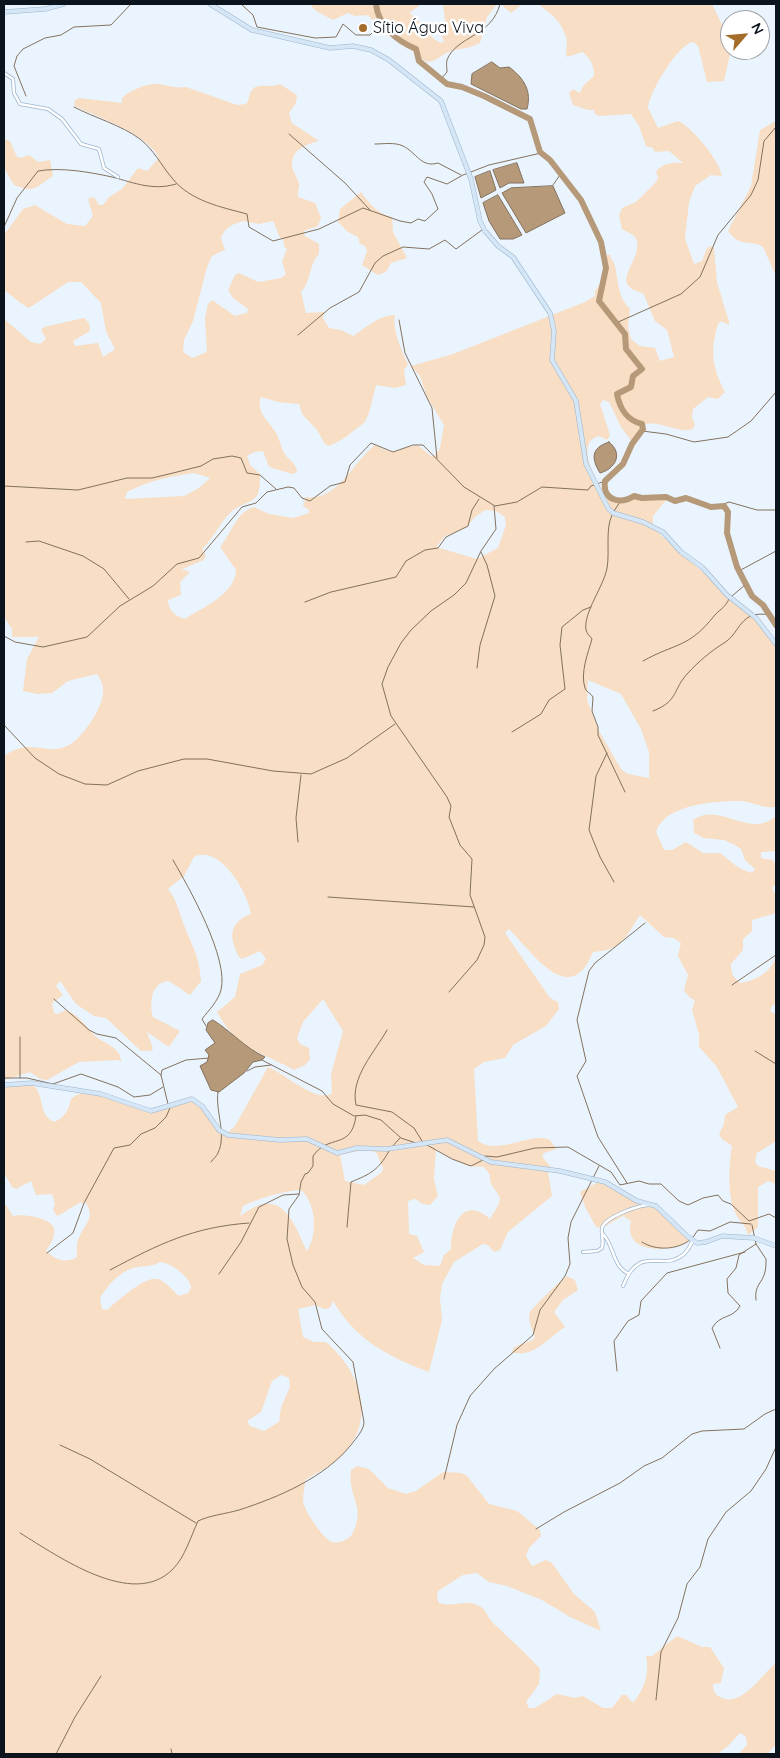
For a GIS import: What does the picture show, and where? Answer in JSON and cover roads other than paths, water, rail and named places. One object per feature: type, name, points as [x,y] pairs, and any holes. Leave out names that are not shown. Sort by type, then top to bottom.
[{"type":"main road","points":[[4,12],[45,9],[64,4]]},
{"type":"main road","points":[[210,4],[252,30],[330,48],[353,46],[371,50],[389,60],[441,100],[471,179],[480,221],[498,246],[513,257],[550,313],[554,331],[552,360],[576,401],[586,464],[608,508],[613,513],[643,522],[663,532],[681,552],[702,567],[728,595],[756,618],[776,644]]},
{"type":"main road","points":[[4,1085],[32,1083],[101,1094],[151,1111],[192,1099],[202,1106],[211,1121],[224,1134],[280,1140],[307,1139],[337,1152],[357,1148],[387,1149],[447,1140],[491,1162],[560,1171],[611,1184],[637,1201],[652,1204],[666,1214],[693,1240],[706,1242],[722,1236],[754,1238],[776,1246]]},
{"type":"street","points":[[4,73],[13,79],[14,93],[20,104],[44,108],[62,119],[81,144],[99,149],[104,168],[118,177]]},
{"type":"street","points":[[583,1252],[597,1251],[602,1248],[604,1224],[625,1211],[652,1204]]},
{"type":"street","points":[[602,1233],[612,1249],[617,1266],[629,1274]]},
{"type":"street","points":[[623,1286],[629,1274],[641,1262],[679,1256],[686,1252],[693,1240]]},
{"type":"waterway","points":[[26,96],[14,66],[17,56],[23,49],[45,38],[61,35],[74,27],[111,25],[131,4]]},
{"type":"waterway","points":[[220,4],[230,4]]},
{"type":"waterway","points":[[241,4],[253,15],[257,27],[315,38],[336,37],[343,24],[356,35],[370,35],[383,22]]},
{"type":"waterway","points":[[376,4],[380,19],[390,32],[402,42],[416,49],[419,61],[447,84],[462,87],[484,96],[530,119],[540,152],[550,160],[581,200],[601,242],[606,268],[599,301],[625,334],[626,349],[642,369],[633,376],[631,387],[617,394],[620,405],[625,413],[632,420],[642,424],[643,429],[632,444],[623,464],[605,481],[606,493],[613,499],[618,500],[629,499],[634,496],[642,498],[666,497],[675,501],[686,498],[711,507],[724,506],[728,512],[727,533],[737,567],[752,596],[763,605],[776,625]]},
{"type":"waterway","points":[[441,79],[447,72],[447,61],[452,52],[490,23],[496,15],[500,4]]},
{"type":"waterway","points":[[74,107],[125,130],[140,139],[179,186],[206,202],[247,214],[249,227],[273,241],[319,229],[363,208],[400,221],[411,223],[418,219],[425,221],[438,209],[432,194],[424,182],[427,177],[447,184],[463,175],[489,165],[541,153]]},
{"type":"waterway","points":[[616,323],[681,294],[700,277],[718,235],[751,195],[758,180],[764,141],[776,127]]},
{"type":"waterway","points":[[289,134],[345,183],[370,210]]},
{"type":"waterway","points":[[375,144],[403,146],[423,162],[438,163],[461,175]]},
{"type":"waterway","points":[[4,227],[17,198],[38,171],[65,170],[85,172],[136,184],[160,187],[176,184]]},
{"type":"waterway","points":[[553,185],[560,175]]},
{"type":"waterway","points":[[298,335],[330,308],[359,292],[375,263],[383,256],[403,247],[429,249],[445,240],[456,249],[482,230]]},
{"type":"waterway","points":[[399,320],[405,353],[432,408],[437,458]]},
{"type":"waterway","points":[[642,431],[666,434],[694,442],[728,437],[751,421],[776,392]]},
{"type":"waterway","points":[[4,636],[15,642],[43,647],[87,637],[120,606],[153,586],[177,564],[199,558],[242,507],[256,503],[267,492],[288,487],[294,488],[302,498],[310,501],[330,486],[345,482],[350,465],[371,443],[393,452],[413,445],[423,445],[464,487],[495,506],[517,502],[542,487],[588,490],[591,486],[605,481]]},
{"type":"waterway","points":[[4,486],[78,490],[127,478],[152,478],[201,466],[213,459],[232,456],[241,458],[247,473],[260,475],[276,489]]},
{"type":"waterway","points":[[305,602],[331,592],[396,577],[406,561],[425,550],[438,548],[446,537],[468,526],[472,510],[479,499]]},
{"type":"waterway","points":[[614,511],[620,502]]},
{"type":"waterway","points":[[721,505],[729,502],[757,510],[776,510]]},
{"type":"waterway","points":[[449,992],[477,960],[484,945],[485,937],[470,895],[472,859],[460,845],[449,817],[451,806],[447,797],[391,716],[382,684],[388,667],[401,643],[411,630],[466,583],[481,551],[496,529],[494,506]]},
{"type":"waterway","points":[[612,515],[608,534],[607,568],[586,623],[586,631],[592,639],[583,676],[586,689],[593,697],[592,711],[598,727],[598,735],[625,792]]},
{"type":"waterway","points":[[26,542],[39,541],[83,556],[104,569],[129,599]]},
{"type":"waterway","points":[[739,571],[776,551]]},
{"type":"waterway","points":[[477,668],[480,645],[495,596],[487,565],[481,552]]},
{"type":"waterway","points":[[732,596],[745,585]]},
{"type":"waterway","points":[[643,661],[689,640],[724,607],[729,599]]},
{"type":"waterway","points":[[512,732],[541,714],[549,700],[565,689],[560,645],[562,627],[583,610],[591,607]]},
{"type":"waterway","points":[[653,711],[667,703],[688,673],[705,657],[730,639],[746,619],[752,615],[770,615]]},
{"type":"waterway","points":[[4,725],[35,758],[59,774],[85,784],[107,785],[138,771],[184,759],[207,759],[273,771],[311,774],[347,758],[395,724]]},
{"type":"waterway","points":[[607,753],[596,776],[589,830],[600,857],[614,882]]},
{"type":"waterway","points":[[298,842],[296,818],[301,775]]},
{"type":"waterway","points":[[173,860],[206,924],[219,960],[222,976],[221,990],[216,1002],[202,1019],[206,1026]]},
{"type":"waterway","points":[[328,897],[474,907]]},
{"type":"waterway","points":[[627,1183],[598,1137],[577,1076],[586,1061],[577,1020],[589,971],[595,963],[645,923]]},
{"type":"waterway","points":[[732,985],[776,955]]},
{"type":"waterway","points":[[54,999],[89,1030],[97,1034],[116,1038],[161,1075],[168,1104]]},
{"type":"waterway","points":[[387,1030],[360,1075],[355,1095],[356,1105],[392,1112],[414,1128],[422,1141]]},
{"type":"waterway","points":[[20,1037],[20,1078]]},
{"type":"waterway","points":[[755,1051],[776,1064]]},
{"type":"waterway","points":[[161,1075],[162,1070],[186,1060],[209,1058]]},
{"type":"waterway","points":[[262,1060],[322,1091],[333,1104],[354,1116],[365,1115],[381,1120],[401,1138],[416,1143]]},
{"type":"waterway","points":[[247,1071],[255,1067],[271,1065]]},
{"type":"waterway","points":[[4,1078],[27,1078],[53,1084],[81,1074],[118,1087],[134,1097],[150,1095],[163,1087]]},
{"type":"waterway","points":[[211,1162],[218,1153],[221,1138],[218,1092]]},
{"type":"waterway","points":[[47,1253],[73,1233],[84,1203],[114,1148],[130,1145],[141,1134],[155,1128],[166,1117],[170,1108]]},
{"type":"waterway","points":[[20,1533],[54,1554],[96,1575],[117,1582],[138,1584],[157,1580],[177,1564],[198,1521],[254,1505],[300,1485],[328,1467],[351,1445],[364,1425],[353,1362],[322,1329],[315,1302],[302,1287],[293,1265],[287,1239],[289,1209],[299,1195],[301,1182],[305,1174],[313,1166],[313,1156],[319,1149],[349,1134],[356,1116]]},
{"type":"waterway","points":[[391,1148],[400,1138]]},
{"type":"waterway","points":[[427,1145],[452,1159],[471,1166],[483,1160]]},
{"type":"waterway","points":[[485,1156],[497,1157],[535,1148],[568,1147],[611,1172],[620,1185],[639,1181],[649,1184],[661,1184],[679,1201],[688,1205],[703,1198],[718,1195],[749,1221],[769,1214],[776,1218]]},
{"type":"waterway","points":[[347,1227],[351,1182],[373,1171],[389,1151]]},
{"type":"waterway","points":[[444,1479],[457,1425],[470,1396],[494,1369],[533,1335],[540,1310],[565,1276],[570,1264],[568,1238],[571,1222],[599,1166]]},
{"type":"waterway","points":[[219,1274],[241,1242],[259,1207],[283,1195],[299,1194]]},
{"type":"waterway","points":[[693,1237],[698,1230],[710,1231],[730,1222],[751,1224]]},
{"type":"waterway","points":[[110,1270],[177,1238],[211,1228],[249,1223]]},
{"type":"waterway","points":[[752,1225],[756,1244],[766,1259],[765,1272],[757,1288],[756,1300]]},
{"type":"waterway","points":[[642,1242],[654,1247],[666,1248],[679,1246],[690,1240]]},
{"type":"waterway","points":[[720,1348],[712,1328],[719,1320],[734,1313],[740,1306],[728,1293],[727,1279],[736,1268],[739,1255],[756,1244]]},
{"type":"waterway","points":[[617,1371],[614,1341],[628,1321],[639,1315],[641,1301],[667,1273],[745,1252]]},
{"type":"waterway","points":[[536,1529],[620,1483],[644,1466],[662,1458],[692,1434],[702,1431],[744,1429],[765,1414],[776,1409]]},
{"type":"waterway","points":[[60,1445],[90,1459],[196,1523]]},
{"type":"waterway","points":[[656,1700],[661,1652],[678,1618],[687,1584],[700,1567],[708,1539],[726,1512],[751,1491],[766,1469],[776,1447]]},
{"type":"waterway","points":[[56,1754],[75,1717],[101,1676]]},
{"type":"waterway","points":[[171,1749],[172,1754]]},
{"type":"place","name":"Sítio Água Viva","points":[[363,28]]}]
